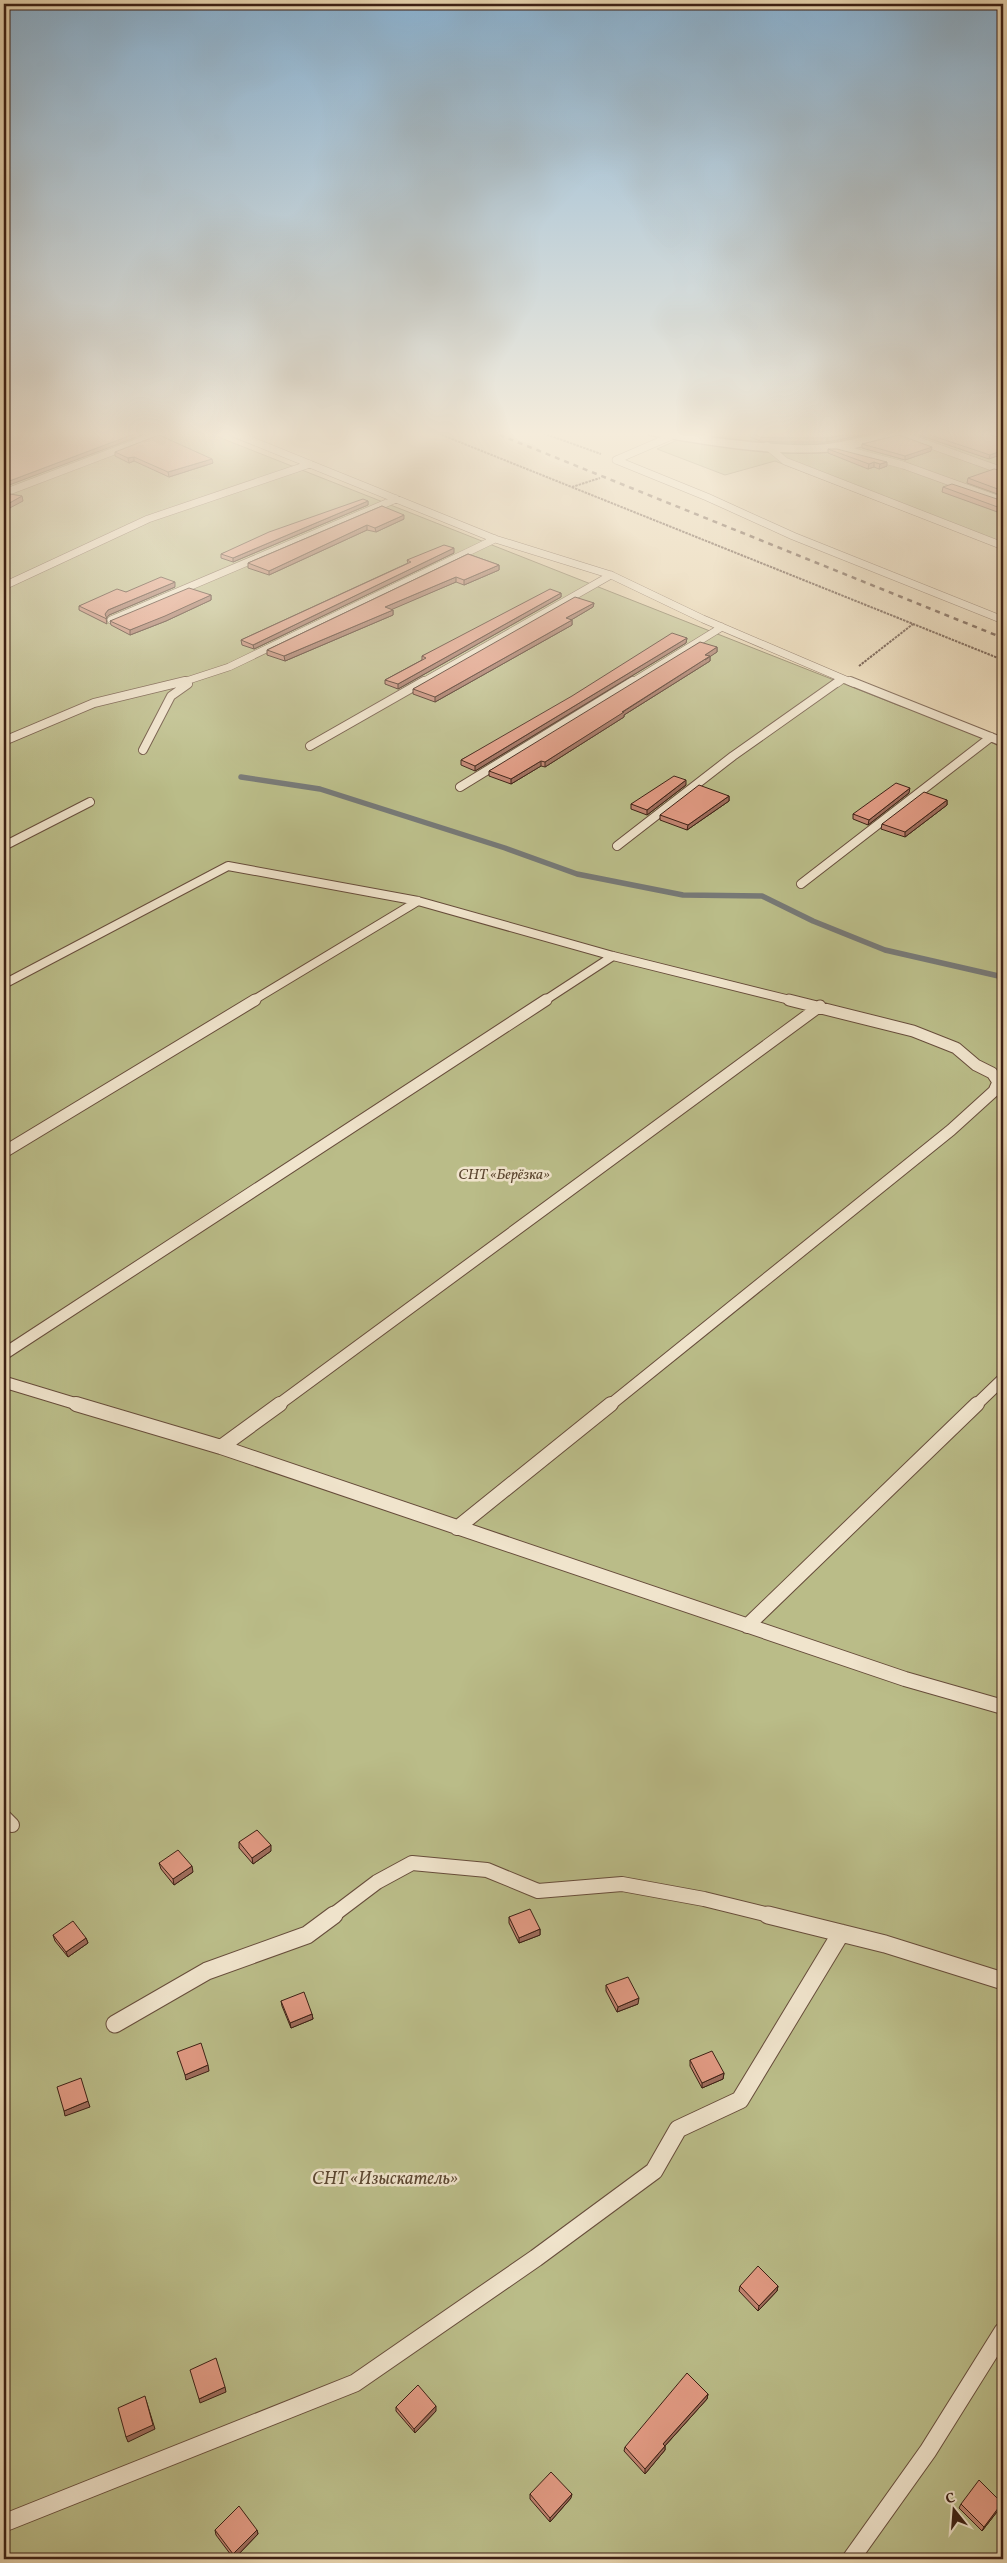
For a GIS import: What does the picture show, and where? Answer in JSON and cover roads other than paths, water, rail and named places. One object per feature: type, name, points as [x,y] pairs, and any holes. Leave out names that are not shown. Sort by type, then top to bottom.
[{"type":"lane","points":[[4,586],[80,551]]},
{"type":"lane","points":[[111,620],[274,551]]},
{"type":"lane","points":[[4,741],[94,703],[194,680],[262,652],[471,551]]},
{"type":"lane","points":[[532,551],[611,575],[722,627],[843,679],[923,708],[1003,742]]},
{"type":"lane","points":[[830,551],[1003,620]]},
{"type":"lane","points":[[310,746],[611,575]]},
{"type":"lane","points":[[460,787],[722,627]]},
{"type":"lane","points":[[617,846],[733,756],[843,679]]},
{"type":"lane","points":[[143,750],[171,696],[194,680]]},
{"type":"lane","points":[[801,884],[991,737]]},
{"type":"lane","points":[[4,846],[90,802]]},
{"type":"lane","points":[[4,984],[228,866],[418,900],[613,956],[820,1006],[913,1031],[956,1048],[976,1065],[992,1073],[998,1082],[994,1091],[951,1130],[457,1528]]},
{"type":"lane","points":[[4,1152],[418,900]]},
{"type":"lane","points":[[4,1354],[613,956]]},
{"type":"lane","points":[[221,1447],[820,1006]]},
{"type":"lane","points":[[747,1626],[1003,1380]]},
{"type":"lane","points":[[4,1382],[221,1447],[905,1679],[1003,1707]]},
{"type":"lane","points":[[115,2024],[207,1971],[307,1935],[377,1882],[412,1863],[487,1870],[538,1891],[622,1884],[704,1899],[886,1944],[1003,1981]]},
{"type":"lane","points":[[4,2523],[355,2383],[536,2258],[654,2171],[678,2129],[740,2100],[841,1933]]},
{"type":"lane","points":[[851,2559],[928,2451],[1003,2332]]},
{"type":"waterway","points":[[241,777],[320,789],[505,848],[577,874],[683,895],[762,896],[813,921],[885,950],[1003,977]]},
{"type":"railway","points":[[786,551],[1003,638]]},
{"type":"park label","name":"СНТ «Берёзка»","points":[[504,1175]]},
{"type":"park label","name":"СНТ «Изыскатель»","points":[[385,2179]]}]
